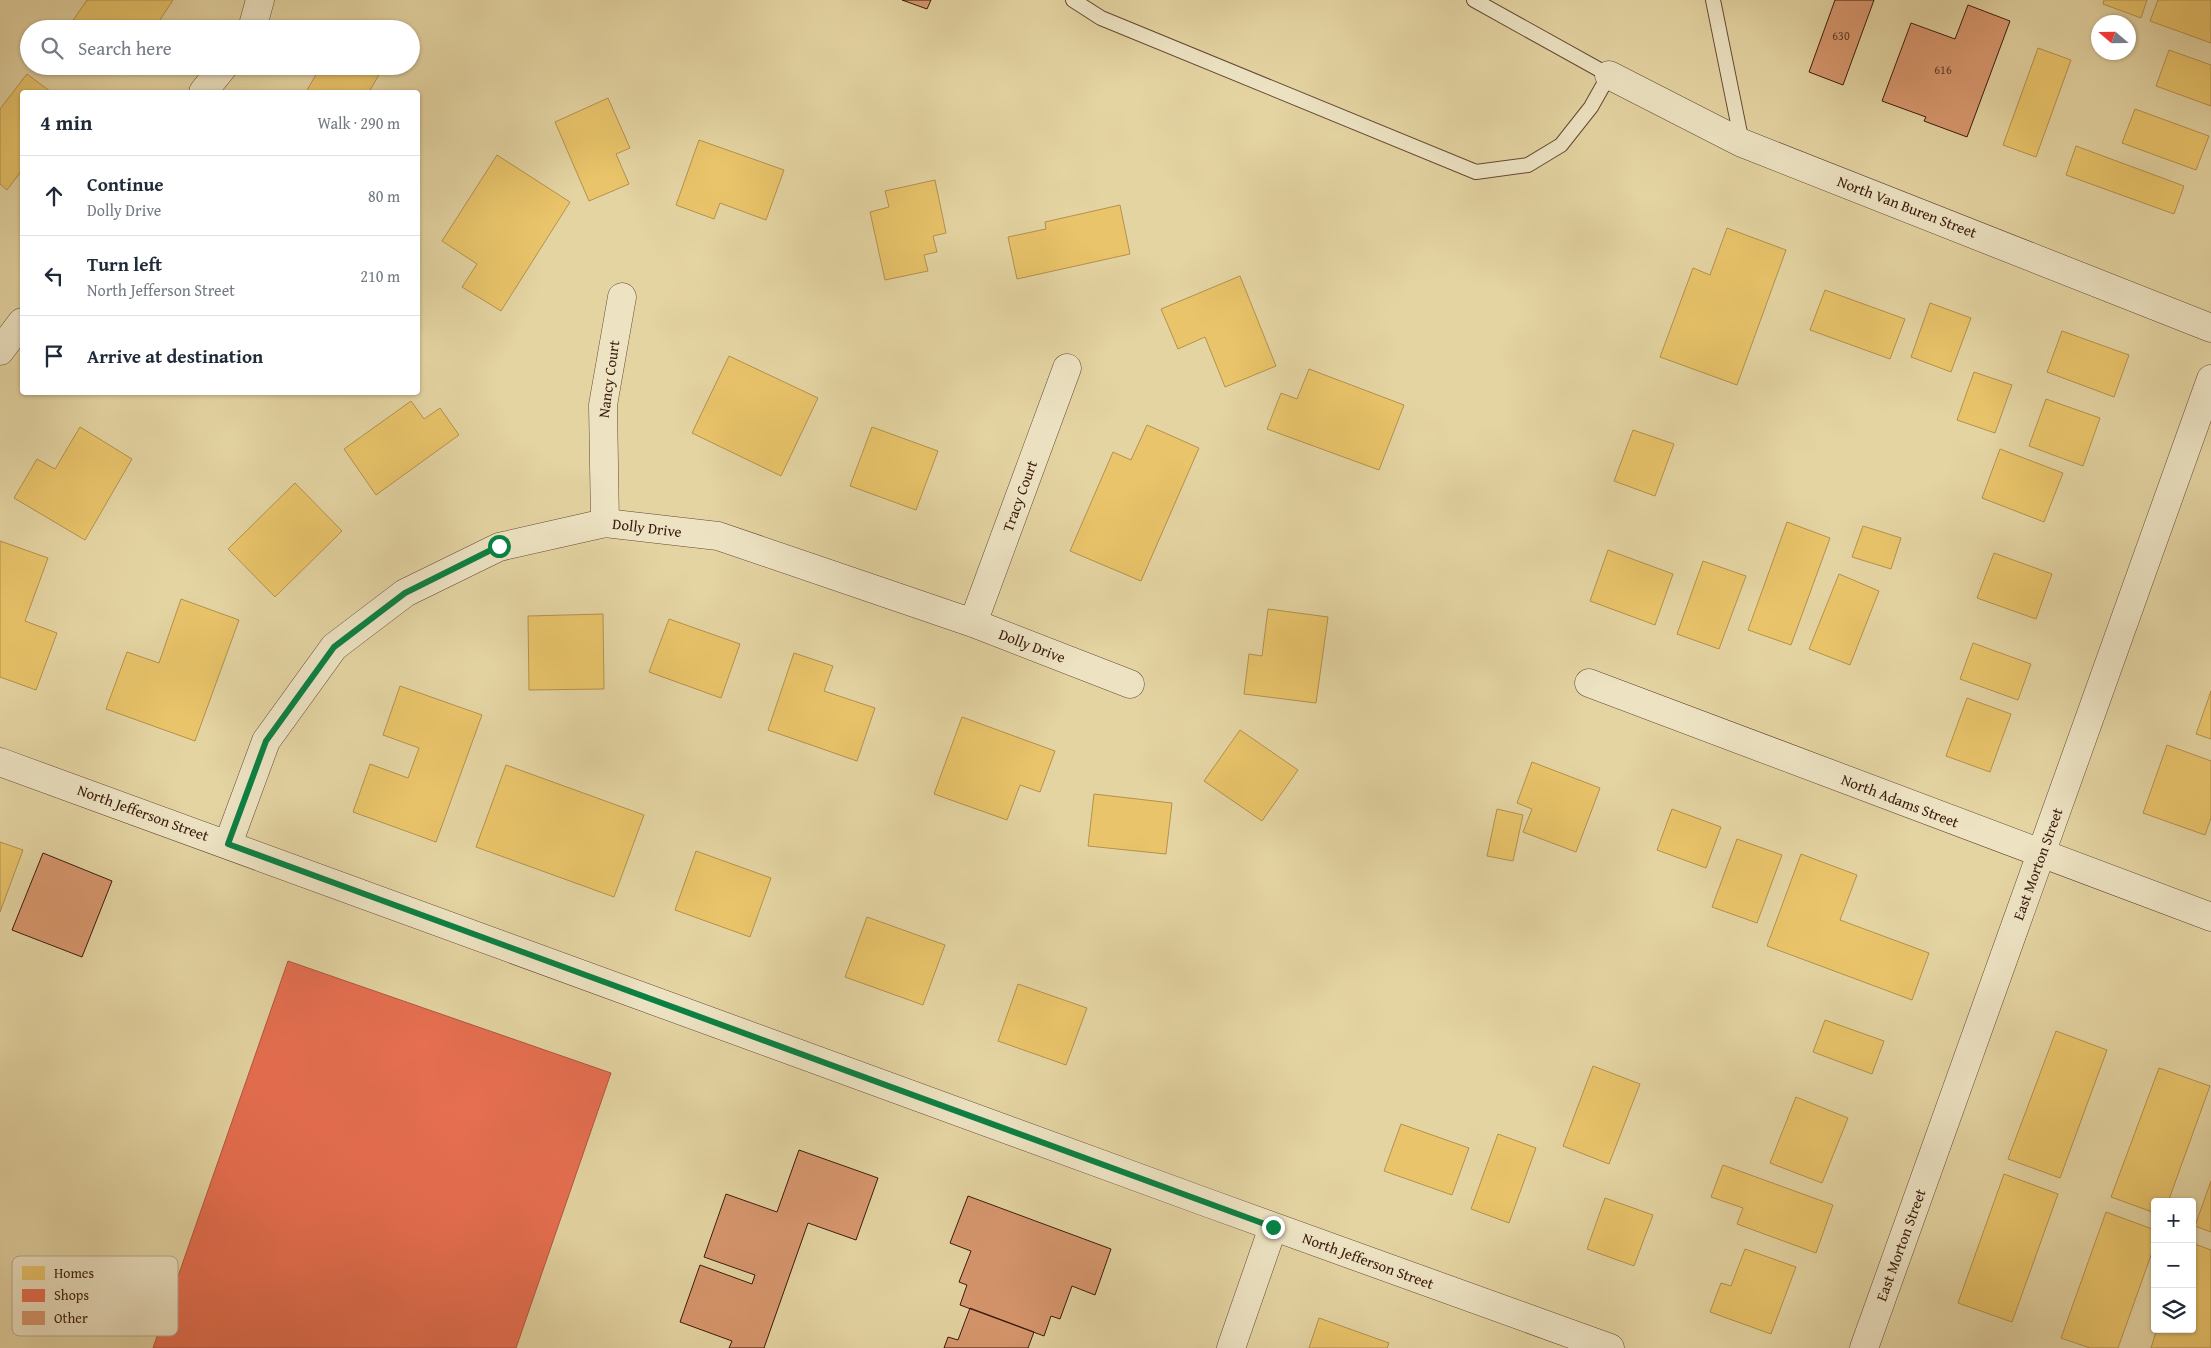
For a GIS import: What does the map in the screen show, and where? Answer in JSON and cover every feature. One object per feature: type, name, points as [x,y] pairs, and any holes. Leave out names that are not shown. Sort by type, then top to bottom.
[{"type":"street","points":[[254,20],[260,0]]},
{"type":"street","points":[[206,90],[217,75]]},
{"type":"street","name":"North Van Buren Street","points":[[1609,75],[1742,142],[2211,328]]},
{"type":"street","name":"Nancy Court","points":[[605,523],[603,405],[622,297]]},
{"type":"street","points":[[0,351],[20,325]]},
{"type":"street","name":"Tracy Court","points":[[973,623],[1067,368]]},
{"type":"street","name":"East Morton Street","points":[[1864,1348],[2211,379]]},
{"type":"street","name":"Dolly Drive","points":[[228,844],[266,741],[334,647],[405,593],[499,546],[605,523],[718,536],[973,623],[1130,684]]},
{"type":"street","name":"North Adams Street","points":[[1589,683],[2211,917]]},
{"type":"street","name":"North Jefferson Street","points":[[0,762],[1273,1227],[1610,1348]]},
{"type":"street","points":[[1231,1348],[1273,1227]]},
{"type":"lane","points":[[1073,0],[1101,18],[1476,172],[1528,165],[1561,145],[1591,107],[1609,75],[1474,0]]},
{"type":"lane","points":[[1713,0],[1742,142]]},
{"type":"building: Homes","points":[[87,0],[173,0],[160,20],[73,20]]},
{"type":"building: Homes","points":[[2104,0],[2147,0],[2141,18],[2103,4]]},
{"type":"building: Homes","points":[[2158,0],[2211,0],[2211,43],[2150,21]]},
{"type":"building: Homes","points":[[2038,48],[2071,60],[2036,157],[2003,145]]},
{"type":"building: Homes","points":[[2169,50],[2211,65],[2211,106],[2156,86]]},
{"type":"building: Homes","points":[[26,75],[48,90],[20,90],[20,173],[7,190],[0,184],[0,109]]},
{"type":"building: Homes","points":[[316,75],[379,75],[370,90],[307,90]]},
{"type":"building: Homes","points":[[608,98],[630,148],[616,154],[629,184],[589,201],[555,122]]},
{"type":"building: Homes","points":[[2135,109],[2209,136],[2196,170],[2122,143]]},
{"type":"building: Homes","points":[[699,140],[784,170],[766,220],[720,203],[714,219],[676,205]]},
{"type":"building: Homes","points":[[2076,146],[2184,186],[2174,214],[2066,175]]},
{"type":"building: Homes","points":[[497,155],[570,202],[501,311],[462,287],[477,264],[442,241]]},
{"type":"building: Homes","points":[[935,180],[946,233],[933,236],[937,252],[924,255],[928,271],[885,280],[870,212],[889,207],[885,191]]},
{"type":"building: Homes","points":[[1120,205],[1130,254],[1017,279],[1008,237],[1046,229],[1045,222]]},
{"type":"building: Homes","points":[[1727,228],[1786,250],[1737,385],[1660,357],[1693,268],[1710,275]]},
{"type":"building: Homes","points":[[1240,276],[1276,366],[1225,387],[1205,337],[1178,349],[1161,309]]},
{"type":"building: Homes","points":[[1825,290],[1905,319],[1890,359],[1810,330]]},
{"type":"building: Homes","points":[[1930,303],[1971,318],[1951,372],[1911,357]]},
{"type":"building: Homes","points":[[2062,331],[2129,355],[2114,397],[2047,372]]},
{"type":"building: Homes","points":[[729,356],[818,398],[781,476],[692,433]]},
{"type":"building: Homes","points":[[1309,369],[1404,405],[1379,470],[1267,429],[1281,393],[1297,399]]},
{"type":"building: Homes","points":[[1974,372],[2012,385],[1995,433],[1957,420]]},
{"type":"building: Homes","points":[[2046,399],[2100,418],[2083,466],[2029,446]]},
{"type":"building: Homes","points":[[411,401],[424,419],[440,408],[459,435],[376,495],[344,449]]},
{"type":"building: Homes","points":[[1147,425],[1199,448],[1141,581],[1070,551],[1113,452],[1131,460]]},
{"type":"building: Homes","points":[[80,427],[132,459],[85,540],[14,498],[37,459],[55,469]]},
{"type":"building: Homes","points":[[872,427],[938,451],[916,510],[850,486]]},
{"type":"building: Homes","points":[[1633,430],[1674,444],[1655,496],[1614,481]]},
{"type":"building: Homes","points":[[2000,449],[2063,473],[2044,522],[1982,498]]},
{"type":"building: Homes","points":[[295,483],[342,531],[275,597],[228,549]]},
{"type":"building: Homes","points":[[1787,522],[1830,538],[1791,645],[1748,630]]},
{"type":"building: Homes","points":[[1863,526],[1901,538],[1891,569],[1852,557]]},
{"type":"building: Homes","points":[[0,541],[48,558],[25,621],[57,633],[36,690],[0,677]]},
{"type":"building: Homes","points":[[1608,550],[1673,574],[1655,625],[1590,601]]},
{"type":"building: Homes","points":[[1994,553],[2052,574],[2036,619],[1977,598]]},
{"type":"building: Homes","points":[[1703,561],[1746,576],[1719,649],[1677,634]]},
{"type":"building: Homes","points":[[1839,574],[1879,591],[1850,665],[1809,649]]},
{"type":"building: Homes","points":[[181,599],[239,620],[195,741],[106,709],[127,652],[159,663]]},
{"type":"building: Homes","points":[[1268,609],[1328,617],[1316,703],[1244,694],[1249,654],[1262,656]]},
{"type":"building: Homes","points":[[603,614],[604,689],[529,690],[528,616]]},
{"type":"building: Homes","points":[[669,619],[740,644],[721,698],[649,672]]},
{"type":"building: Homes","points":[[1973,643],[2031,664],[2018,700],[1960,679]]},
{"type":"building: Homes","points":[[794,653],[833,666],[824,691],[875,708],[857,761],[768,730]]},
{"type":"building: Homes","points":[[400,686],[482,715],[436,842],[353,812],[370,764],[408,778],[419,748],[383,735]]},
{"type":"building: Homes","points":[[2211,691],[2211,739],[2196,734]]},
{"type":"building: Homes","points":[[1967,698],[2011,714],[1990,772],[1946,756]]},
{"type":"building: Homes","points":[[962,717],[1055,751],[1040,792],[1020,785],[1007,820],[934,794]]},
{"type":"building: Homes","points":[[1240,730],[1298,770],[1262,821],[1204,781]]},
{"type":"building: Homes","points":[[2167,745],[2211,761],[2211,818],[2205,835],[2143,813]]},
{"type":"building: Homes","points":[[1532,762],[1600,788],[1576,852],[1523,832],[1532,809],[1517,803]]},
{"type":"building: Homes","points":[[506,765],[644,815],[614,897],[476,847]]},
{"type":"building: Homes","points":[[1094,794],[1172,803],[1166,854],[1088,846]]},
{"type":"building: Homes","points":[[1497,809],[1523,815],[1513,861],[1487,856]]},
{"type":"building: Homes","points":[[1672,809],[1721,827],[1706,868],[1657,850]]},
{"type":"building: Homes","points":[[1737,839],[1782,855],[1757,923],[1712,907]]},
{"type":"building: Homes","points":[[0,842],[23,850],[0,912]]},
{"type":"building: Homes","points":[[696,851],[771,878],[750,937],[675,910]]},
{"type":"building: Homes","points":[[1801,854],[1857,875],[1840,920],[1929,953],[1912,1000],[1767,946]]},
{"type":"building: Homes","points":[[867,917],[945,945],[923,1005],[845,977]]},
{"type":"building: Homes","points":[[1018,984],[1087,1008],[1066,1065],[998,1041]]},
{"type":"building: Homes","points":[[1825,1020],[1884,1041],[1872,1074],[1813,1052]]},
{"type":"building: Homes","points":[[2056,1031],[2107,1050],[2060,1178],[2008,1159]]},
{"type":"building: Homes","points":[[1593,1066],[1640,1084],[1609,1164],[1563,1146]]},
{"type":"building: Homes","points":[[2159,1068],[2210,1086],[2169,1198],[2151,1198],[2151,1212],[2111,1197]]},
{"type":"building: Homes","points":[[1796,1097],[1848,1118],[1822,1183],[1770,1163]]},
{"type":"building: Homes","points":[[1401,1124],[1469,1148],[1452,1195],[1384,1171]]},
{"type":"building: Homes","points":[[1498,1134],[1536,1148],[1509,1223],[1471,1209]]},
{"type":"building: Homes","points":[[1723,1165],[1833,1205],[1816,1253],[1737,1224],[1743,1208],[1711,1197]]},
{"type":"building: Homes","points":[[2004,1174],[2058,1194],[2012,1322],[1958,1303]]},
{"type":"building: Homes","points":[[2211,1181],[2211,1232],[2196,1226]]},
{"type":"building: Homes","points":[[1605,1198],[1653,1215],[1634,1266],[1587,1249]]},
{"type":"building: Homes","points":[[2106,1212],[2151,1229],[2151,1255],[2118,1348],[2090,1348],[2061,1338]]},
{"type":"building: Homes","points":[[2196,1244],[2211,1250],[2211,1348],[2151,1348],[2156,1333],[2196,1333]]},
{"type":"building: Homes","points":[[1745,1249],[1796,1267],[1771,1334],[1710,1312],[1721,1283],[1731,1286]]},
{"type":"building: Homes","points":[[1319,1318],[1389,1343],[1387,1348],[1309,1348]]},
{"type":"building: Shops","points":[[288,961],[611,1073],[516,1348],[153,1348],[157,1336],[178,1336],[178,1276]]},
{"type":"building: Other","points":[[902,0],[931,0],[927,9]]},
{"type":"building: Other","points":[[1835,0],[1874,0],[1843,85],[1809,72]]},
{"type":"building: Other","points":[[1968,5],[2010,21],[1967,137],[1924,121],[1926,117],[1882,101],[1911,23],[1955,39]]},
{"type":"building: Other","points":[[43,853],[112,881],[82,957],[12,930]]},
{"type":"building: Other","points":[[799,1150],[878,1178],[856,1240],[808,1223],[764,1348],[729,1348],[732,1341],[680,1322],[700,1265],[752,1284],[755,1275],[704,1257],[726,1194],[777,1212]]},
{"type":"building: Other","points":[[968,1196],[1111,1249],[1095,1295],[1072,1286],[1060,1319],[1051,1316],[1044,1336],[960,1305],[967,1285],[959,1282],[971,1251],[950,1243]]},
{"type":"building: Other","points":[[970,1308],[1034,1332],[1028,1348],[944,1348],[948,1337],[958,1340]]},
{"type":"route","points":[[499,546],[405,593],[334,647],[266,741],[228,844],[1273,1227]]}]
